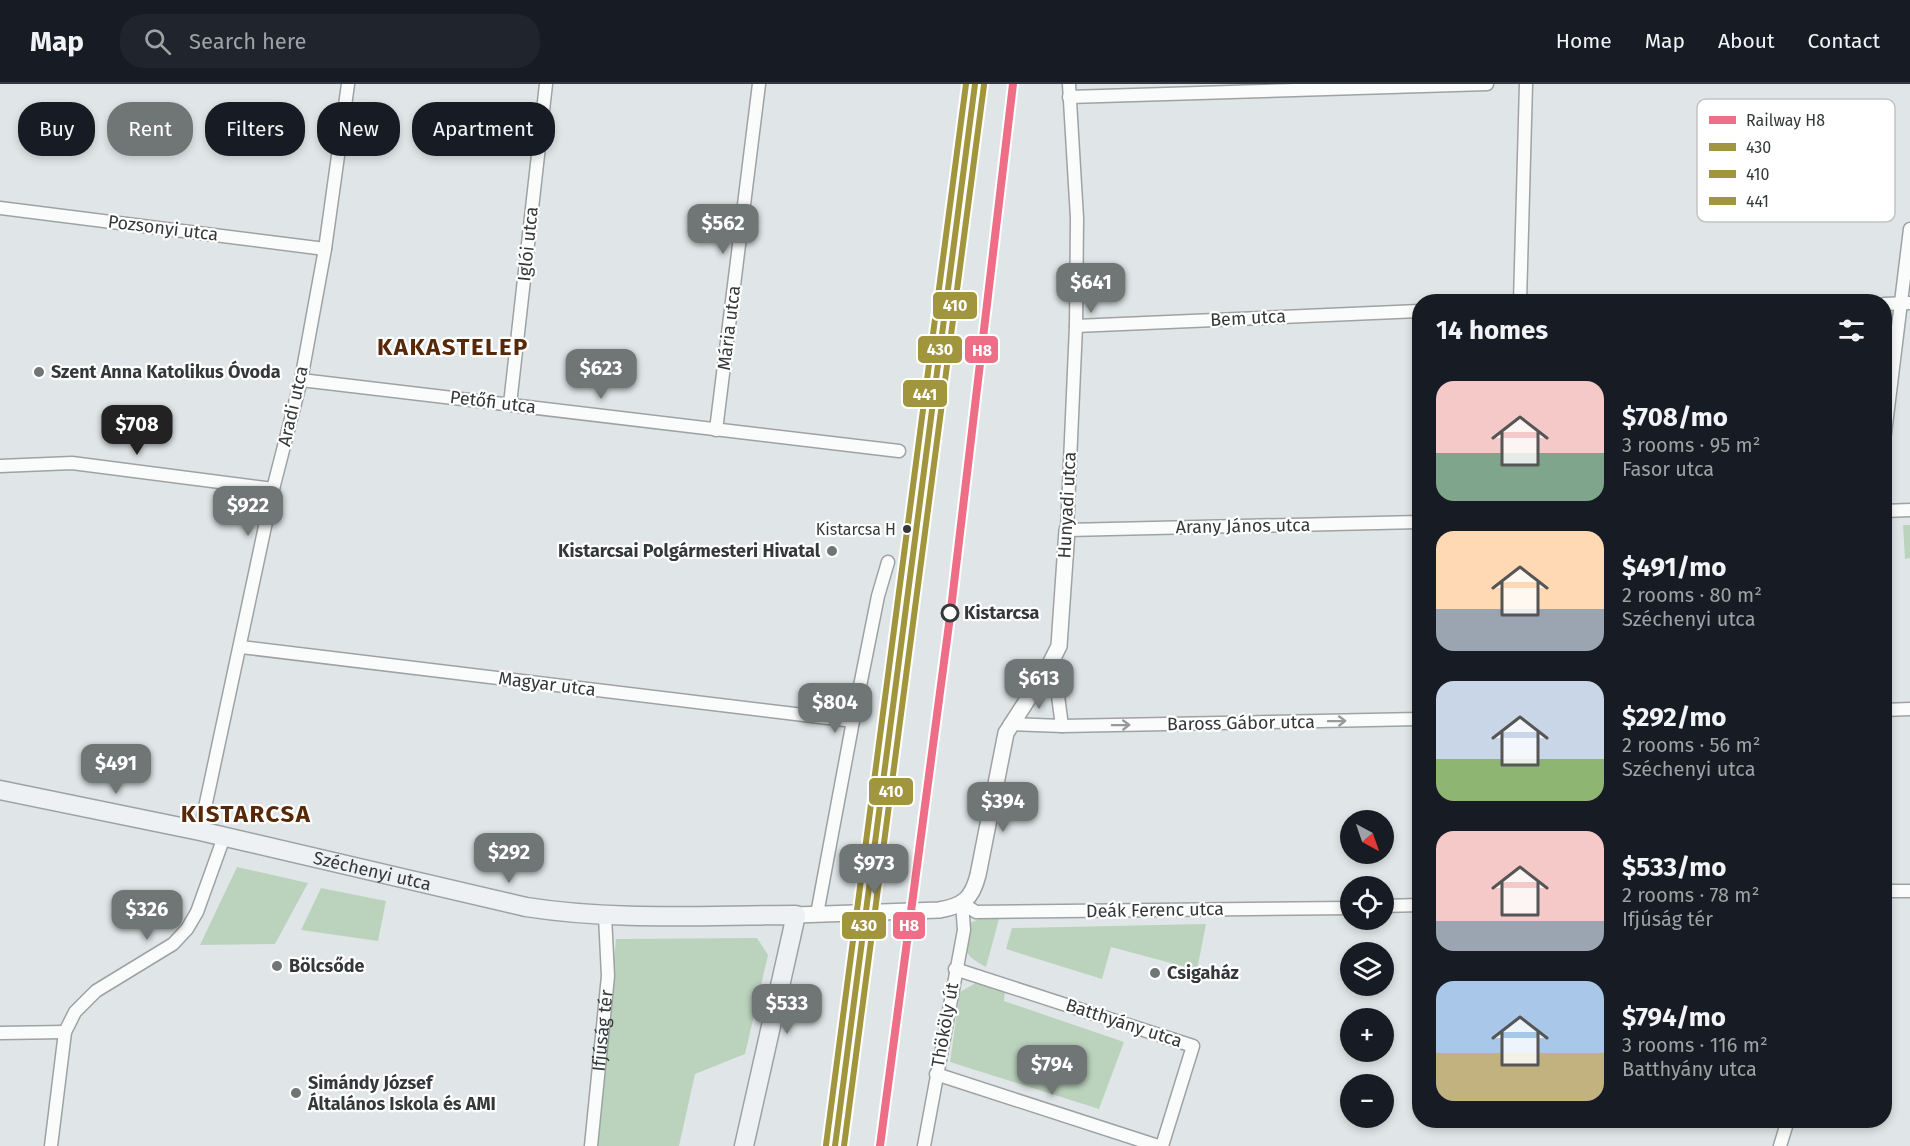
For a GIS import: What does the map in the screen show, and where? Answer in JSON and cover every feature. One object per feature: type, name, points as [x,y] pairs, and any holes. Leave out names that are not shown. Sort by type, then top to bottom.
[{"type":"main road","points":[[835,1146],[975,84]]},
{"type":"main road","name":"Széchenyi utca","points":[[0,790],[200,831],[568,914],[605,916],[796,915]]},
{"type":"main road","points":[[744,1146],[796,915]]},
{"type":"street","name":"Aradi utca","points":[[200,831],[273,489],[301,380],[325,249],[348,84]]},
{"type":"street","name":"Iglói utca","points":[[510,404],[546,84]]},
{"type":"street","name":"Mária utca","points":[[716,430],[759,84]]},
{"type":"street","points":[[1069,90],[1487,84]]},
{"type":"street","points":[[1520,294],[1526,84]]},
{"type":"street","name":"Hunyadi utca","points":[[962,903],[972,893],[978,875],[1006,733],[1048,668],[1059,646],[1067,530],[1076,326],[1077,218],[1069,90]]},
{"type":"street","name":"Pozsonyi utca","points":[[0,208],[325,249]]},
{"type":"street","points":[[1892,389],[1905,304],[1910,229]]},
{"type":"street","name":"Bem utca","points":[[1076,326],[1412,310]]},
{"type":"street","name":"Petőfi utca","points":[[301,380],[899,451]]},
{"type":"street","points":[[0,466],[72,463],[273,489]]},
{"type":"street","points":[[1892,511],[1910,510]]},
{"type":"street","name":"Arany János utca","points":[[1067,530],[1412,522]]},
{"type":"street","points":[[818,914],[853,721],[878,596],[888,562]]},
{"type":"street","name":"Magyar utca","points":[[241,647],[853,721]]},
{"type":"street","points":[[1048,668],[1056,681],[1062,726]]},
{"type":"street","points":[[1892,710],[1910,709]]},
{"type":"street","name":"Baross Gábor utca","points":[[1010,724],[1062,726],[1412,719]]},
{"type":"street","points":[[51,1146],[65,1032],[75,1012],[96,991],[173,944],[187,929],[197,912],[224,837]]},
{"type":"street","points":[[1892,891],[1910,891]]},
{"type":"street","name":"Széchenyi utca","points":[[796,915],[939,910],[954,908],[962,903]]},
{"type":"street","name":"Deák Ferenc utca","points":[[962,903],[976,912],[1340,908]]},
{"type":"street","name":"Thököly út","points":[[924,1146],[964,930],[962,903]]},
{"type":"street","points":[[1394,906],[1412,905]]},
{"type":"street","name":"Ifjúság tér","points":[[591,1146],[608,976],[605,916]]},
{"type":"street","name":"Batthyány utca","points":[[936,1074],[1160,1146],[1193,1046],[955,969]]},
{"type":"street","points":[[0,1033],[65,1032]]},
{"type":"street","points":[[1780,1146],[1786,1128]]},
{"type":"green space","points":[[1903,525],[1910,525],[1910,558],[1905,559]]},
{"type":"green space","points":[[237,867],[308,883],[275,944],[200,945]]},
{"type":"green space","points":[[321,888],[386,901],[378,941],[301,930]]},
{"type":"green space","points":[[979,919],[999,919],[986,967],[972,958],[966,950],[970,923]]},
{"type":"green space","points":[[1206,924],[1197,970],[1111,947],[1102,979],[1006,949],[1012,928]]},
{"type":"green space","points":[[757,938],[768,955],[745,1054],[695,1074],[679,1146],[596,1146],[616,939]]},
{"type":"green space","points":[[979,981],[1005,992],[1004,1001],[1124,1042],[1099,1109],[950,1062],[960,992]]},
{"type":"rail line","name":"H8","points":[[880,1146],[951,609],[1013,84]]},
{"type":"transit line","name":"441","points":[[826,1145],[966,84]]},
{"type":"transit line","name":"430","points":[[835,1146],[975,84]]},
{"type":"transit line","name":"410","points":[[844,1146],[984,85]]},
{"type":"place","name":"Szent Anna Katolikus Óvoda","points":[[39,372]]},
{"type":"place","name":"Kistarcsa H","points":[[907,529]]},
{"type":"place","name":"Kistarcsai Polgármesteri Hivatal","points":[[832,551]]},
{"type":"place","name":"Kistarcsa","points":[[950,613]]},
{"type":"place","name":"Bölcsőde","points":[[277,966]]},
{"type":"place","name":"Csigaház","points":[[1155,973]]},
{"type":"place","name":"Simándy József Általános Iskola és AMI","points":[[296,1093]]},
{"type":"district","name":"KAKASTELEP","points":[[453,347]]},
{"type":"district","name":"KISTARCSA","points":[[246,814]]}]
